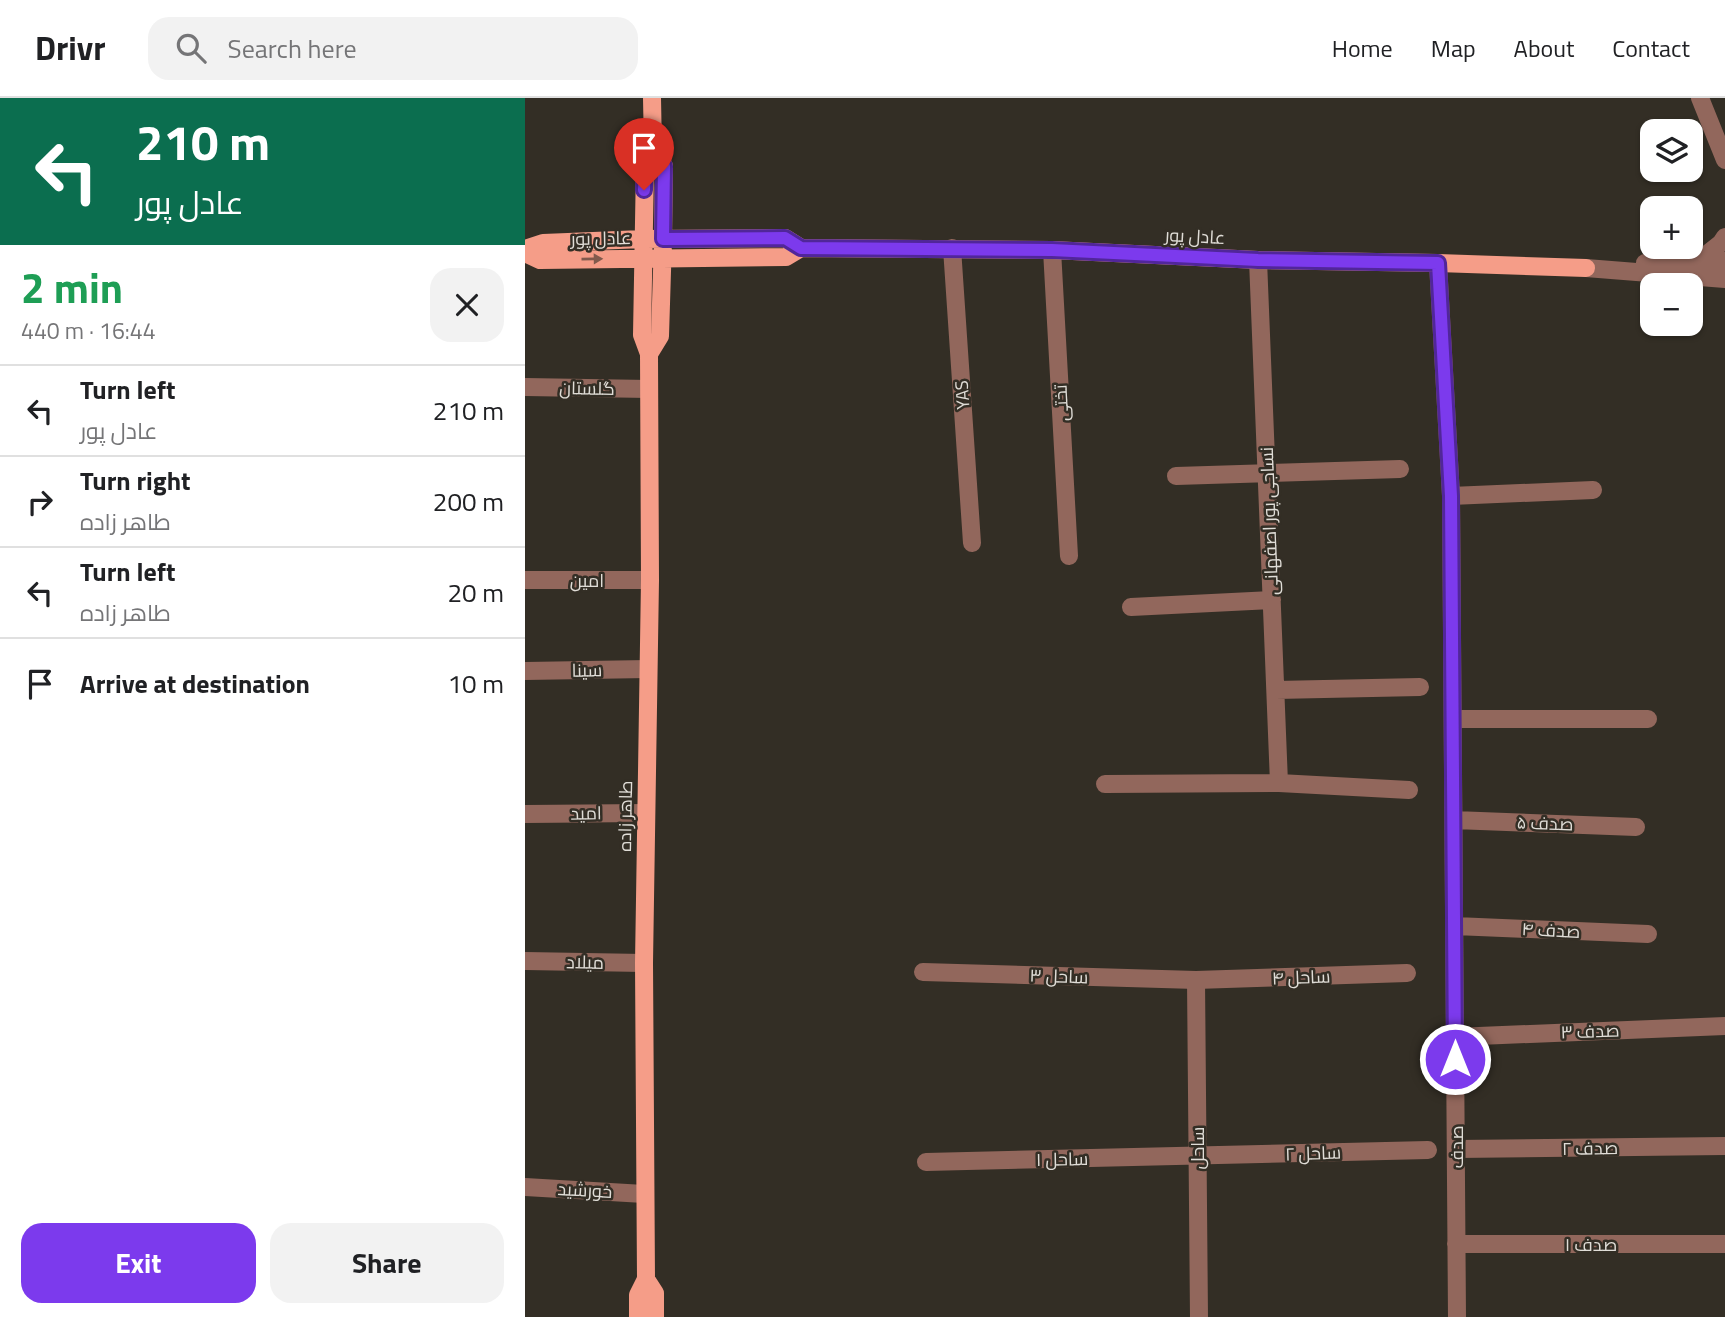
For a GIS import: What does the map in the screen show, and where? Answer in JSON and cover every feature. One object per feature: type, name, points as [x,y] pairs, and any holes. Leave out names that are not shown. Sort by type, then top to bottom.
[{"type":"main road","name":"طاهر زاده","points":[[638,1317],[638,1294],[646,1279],[644,963],[650,580],[649,354],[642,335],[645,166],[653,149],[652,98]]},
{"type":"main road","name":"طاهر زاده","points":[[649,354],[660,336],[663,258],[664,166],[653,149]]},
{"type":"main road","name":"عادل پور","points":[[525,251],[543,243],[643,239],[785,238],[801,248]]},
{"type":"main road","name":"عادل پور","points":[[525,251],[540,260],[786,257],[801,248],[952,248],[1258,260],[1586,268]]},
{"type":"main road","name":"طاهر زاده","points":[[646,1279],[655,1293],[655,1317]]},
{"type":"street","points":[[1700,98],[1725,160]]},
{"type":"street","points":[[1697,262],[1725,237]]},
{"type":"street","name":"YAS","points":[[952,248],[972,543]]},
{"type":"street","name":"تختی","points":[[1052,250],[1069,556]]},
{"type":"street","name":"نساجی پور اصفهانی","points":[[1258,260],[1279,783]]},
{"type":"street","points":[[1586,268],[1651,262],[1725,261]]},
{"type":"street","name":"صدف","points":[[1438,263],[1451,496],[1457,1317]]},
{"type":"street","points":[[1586,268],[1725,279]]},
{"type":"street","name":"گلستان","points":[[525,387],[649,389]]},
{"type":"street","points":[[1177,476],[1400,469]]},
{"type":"street","points":[[1451,496],[1593,490]]},
{"type":"street","name":"امین","points":[[525,580],[650,580]]},
{"type":"street","points":[[1131,607],[1272,600]]},
{"type":"street","name":"سینا","points":[[525,671],[648,669]]},
{"type":"street","points":[[1276,690],[1420,687]]},
{"type":"street","points":[[1453,719],[1648,719]]},
{"type":"street","points":[[1105,784],[1279,783],[1409,790]]},
{"type":"street","name":"امید","points":[[525,814],[646,813]]},
{"type":"street","name":"صدف ۵","points":[[1454,820],[1636,827]]},
{"type":"street","name":"صدف ۴","points":[[1455,926],[1648,934]]},
{"type":"street","name":"میلاد","points":[[525,961],[644,963]]},
{"type":"street","name":"ساحل ۳","points":[[923,972],[1196,980]]},
{"type":"street","name":"ساحل ۴","points":[[1196,980],[1407,973]]},
{"type":"street","name":"ساحل","points":[[1196,980],[1199,1317]]},
{"type":"street","name":"صدف ۳","points":[[1455,1037],[1725,1026]]},
{"type":"street","name":"صدف ۲","points":[[1456,1149],[1725,1146]]},
{"type":"street","name":"ساحل ۲","points":[[1197,1156],[1428,1150]]},
{"type":"street","name":"ساحل ۱","points":[[926,1162],[1197,1156]]},
{"type":"street","name":"خورشید","points":[[525,1187],[644,1194]]},
{"type":"street","name":"صدف ۱","points":[[1456,1244],[1725,1244]]},
{"type":"route","points":[[644,190],[645,166],[653,149],[664,166],[663,239],[785,238],[801,248],[1052,250],[1258,260],[1438,263],[1451,496],[1455,1059]]}]
